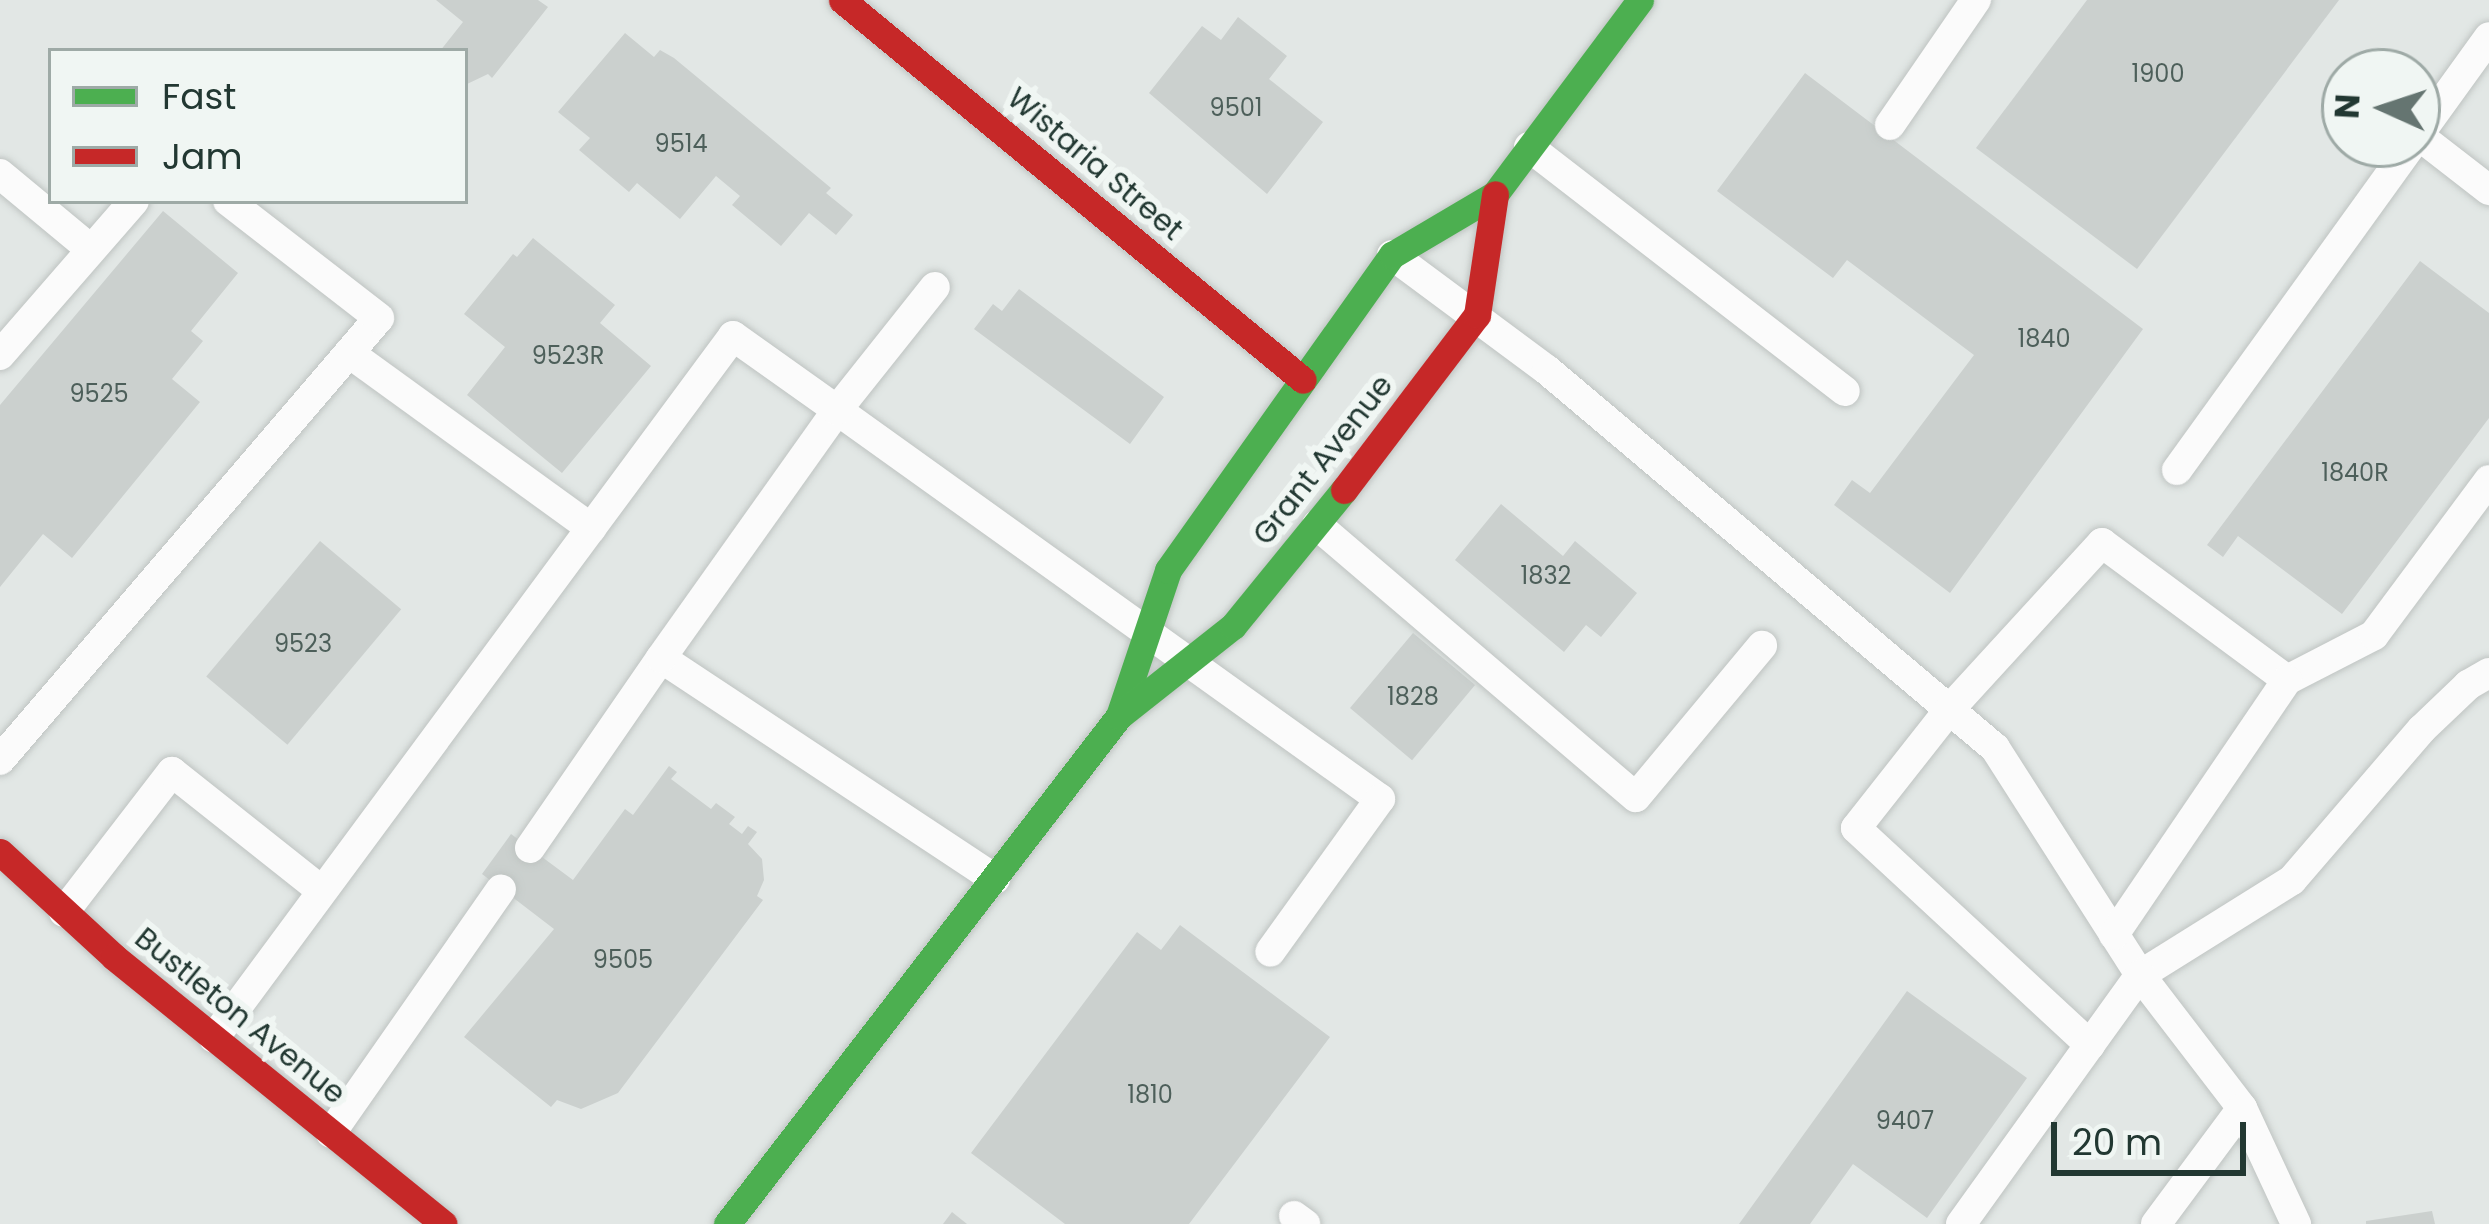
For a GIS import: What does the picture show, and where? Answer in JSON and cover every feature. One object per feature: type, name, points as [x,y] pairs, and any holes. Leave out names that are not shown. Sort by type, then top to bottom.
[{"type":"main road","name":"Wistaria Street","points":[[842,0],[1303,380]]},
{"type":"main road","name":"Grant Avenue","points":[[1119,716],[1168,570],[1392,254],[1496,194],[1640,0]]},
{"type":"main road","name":"Grant Avenue","points":[[727,1224],[1119,716],[1233,626],[1317,525],[1477,315],[1496,194]]},
{"type":"main road","name":"Bustleton Avenue","points":[[0,852],[214,1038],[444,1224]]},
{"type":"lane","points":[[1890,124],[1976,0]]},
{"type":"lane","points":[[2441,104],[2489,37]]},
{"type":"lane","points":[[1529,147],[1845,391]]},
{"type":"lane","points":[[2441,156],[2489,190]]},
{"type":"lane","points":[[2176,470],[2395,168]]},
{"type":"lane","points":[[0,174],[88,247]]},
{"type":"lane","points":[[0,355],[88,247],[131,204]]},
{"type":"lane","points":[[0,760],[379,318],[232,204]]},
{"type":"lane","points":[[1392,254],[1477,315],[1995,748],[2140,975],[2242,1108],[2296,1224]]},
{"type":"lane","points":[[530,848],[837,410],[935,287]]},
{"type":"lane","points":[[214,1038],[733,336],[1380,799],[1270,952]]},
{"type":"lane","points":[[349,353],[591,528]]},
{"type":"lane","points":[[2114,935],[2287,680],[2374,635],[2489,480]]},
{"type":"lane","points":[[1317,525],[1636,796],[1762,646]]},
{"type":"lane","points":[[2090,1045],[1856,828],[1948,711],[2102,543],[2287,680]]},
{"type":"lane","points":[[662,658],[995,879]]},
{"type":"lane","points":[[1961,1224],[2140,975],[2292,880],[2422,729],[2468,685],[2489,673]]},
{"type":"lane","points":[[64,912],[172,772],[322,891]]},
{"type":"lane","points":[[331,1133],[502,889]]},
{"type":"lane","points":[[2156,1224],[2242,1108]]},
{"type":"building","points":[[436,0],[538,0],[548,7],[492,78],[488,74],[468,84],[468,48],[442,48],[463,22]]},
{"type":"building","points":[[2087,0],[2339,0],[2137,269],[1976,148]]},
{"type":"building","points":[[1238,17],[1287,56],[1269,79],[1323,122],[1267,194],[1149,93],[1202,26],[1221,40]]},
{"type":"building","points":[[625,33],[654,57],[660,50],[674,58],[831,188],[826,193],[853,215],[836,235],[809,213],[781,246],[732,205],[740,196],[716,176],[680,219],[637,183],[629,192],[579,150],[590,138],[558,112]]},
{"type":"building","points":[[1805,73],[2143,329],[1950,593],[1834,505],[1852,480],[1870,493],[1974,355],[1847,260],[1833,278],[1717,191]]},
{"type":"building","points":[[163,211],[238,273],[191,331],[203,341],[172,379],[200,402],[72,558],[43,534],[0,587],[0,405]]},
{"type":"building","points":[[533,238],[615,305],[600,323],[651,366],[562,473],[467,395],[505,347],[464,314],[513,254],[517,257]]},
{"type":"building","points":[[2420,261],[2489,313],[2489,418],[2342,614],[2238,536],[2223,557],[2207,545]]},
{"type":"building","points":[[1019,289],[1164,397],[1130,444],[974,329],[993,304],[1002,311]]},
{"type":"building","points":[[1501,504],[1563,556],[1575,541],[1637,593],[1601,637],[1586,625],[1564,652],[1455,560]]},
{"type":"building","points":[[320,541],[401,609],[287,745],[206,677]]},
{"type":"building","points":[[1413,633],[1475,685],[1412,760],[1350,708]]},
{"type":"building","points":[[669,766],[677,772],[671,779],[711,809],[716,803],[735,817],[729,824],[742,834],[748,826],[757,832],[748,844],[762,859],[764,880],[757,896],[763,900],[618,1093],[581,1109],[557,1100],[551,1107],[464,1037],[554,929],[482,874],[511,834],[573,880],[625,809],[633,815]]},
{"type":"building","points":[[1180,925],[1330,1037],[1189,1224],[1065,1224],[971,1153],[1137,932],[1161,950]]},
{"type":"building","points":[[1907,991],[2027,1078],[1927,1218],[1853,1164],[1810,1224],[1739,1224]]},
{"type":"building","points":[[2432,1211],[2435,1224],[2366,1224],[2366,1221]]},
{"type":"building","points":[[952,1212],[967,1224],[943,1224]]},
{"type":"traffic: fast","points":[[1119,716],[1168,570],[1392,255],[1495,194],[1640,0]]},
{"type":"traffic: fast","points":[[727,1224],[1119,716],[1233,626],[1344,490]]},
{"type":"traffic: jam","points":[[842,0],[1303,380]]},
{"type":"traffic: jam","points":[[1344,490],[1477,315],[1495,194]]},
{"type":"traffic: jam","points":[[0,852],[114,957],[444,1224]]}]
